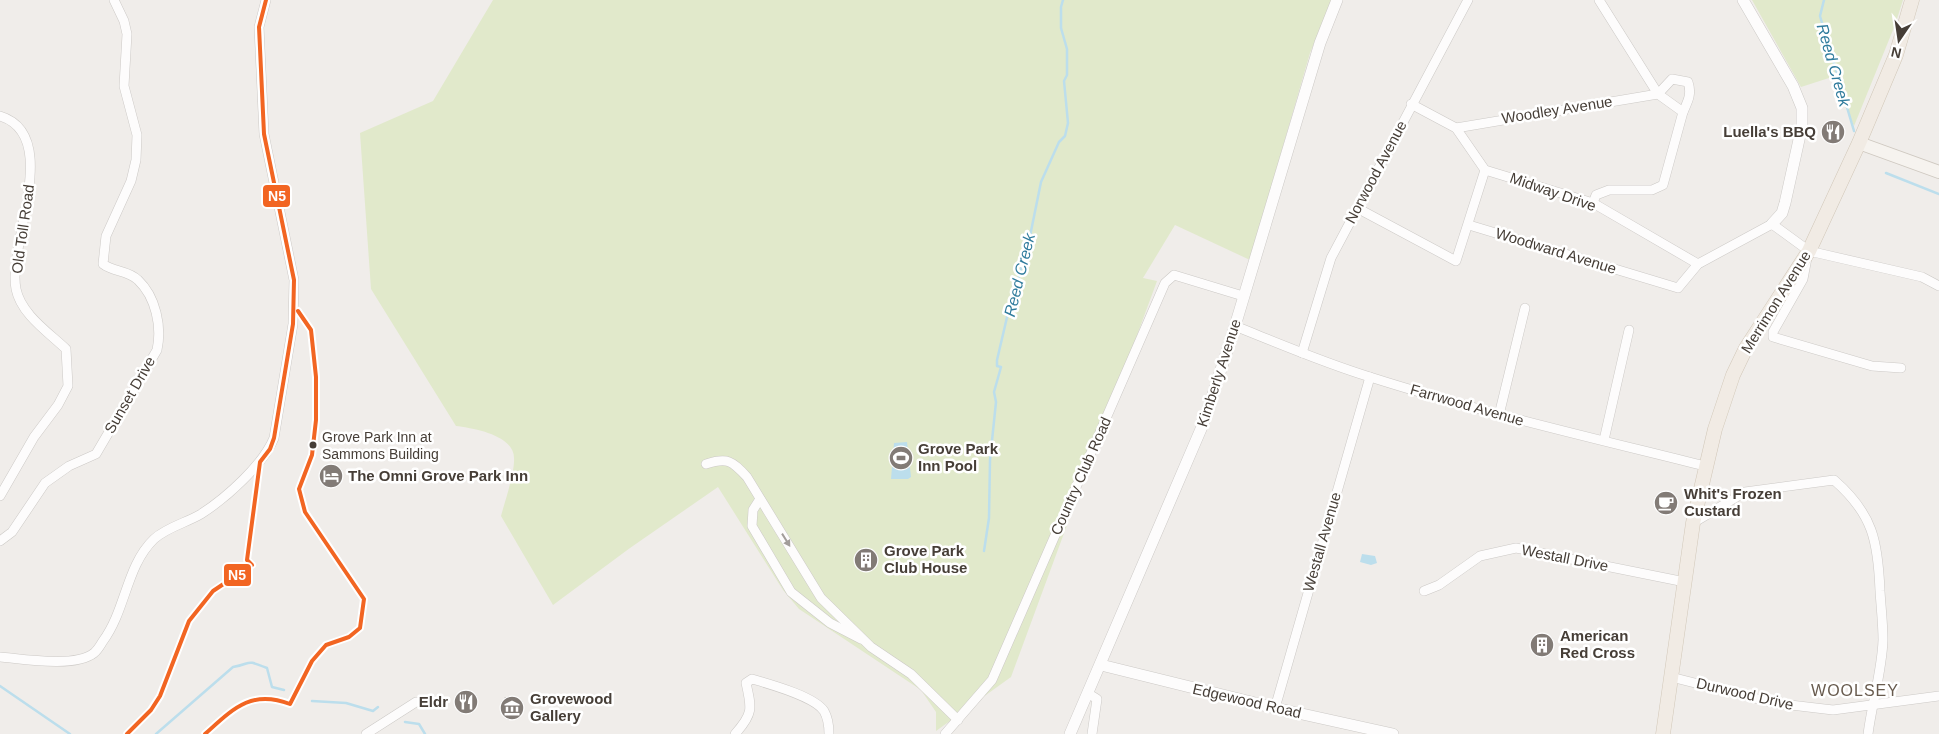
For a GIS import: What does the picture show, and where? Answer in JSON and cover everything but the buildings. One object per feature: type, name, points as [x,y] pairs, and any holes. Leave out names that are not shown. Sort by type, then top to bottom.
[{"type":"main road","name":"Merrimon Avenue","points":[[1663,734],[1693,524],[1705,466],[1733,375],[1756,330],[1809,251],[1859,143],[1896,55],[1912,0]]},
{"type":"main road","points":[[1859,143],[1939,172]]},
{"type":"street","name":"Sunset Drive","points":[[0,541],[12,532],[45,483],[69,466],[96,454],[157,350],[160,333],[155,310],[138,280],[103,264],[106,236],[131,181],[136,160],[137,135],[124,86],[127,34],[124,21],[114,0]]},
{"type":"street","points":[[0,657],[47,662],[79,658],[94,653],[114,623],[136,564],[154,539],[213,506],[225,497],[260,462],[270,449],[274,438],[286,374],[293,324],[294,280],[264,134],[259,27],[266,0]]},
{"type":"street","name":"Kimberly Avenue","points":[[1070,734],[1089,694],[1204,422],[1235,326],[1242,296],[1320,43],[1337,0]]},
{"type":"street","name":"Norwood Avenue","points":[[1302,352],[1331,258],[1468,0]]},
{"type":"street","points":[[1599,0],[1658,94],[1683,112]]},
{"type":"street","points":[[1743,0],[1793,86],[1802,108],[1802,126],[1786,203],[1782,213],[1772,224],[1809,251],[1922,277],[1939,286]]},
{"type":"street","points":[[1593,203],[1596,195],[1609,190],[1652,190],[1663,185],[1683,112],[1689,99],[1690,89],[1688,82],[1672,79],[1658,94]]},
{"type":"street","name":"Woodley Avenue","points":[[1456,128],[1658,94]]},
{"type":"street","points":[[1357,208],[1456,261],[1485,170],[1456,128],[1412,104]]},
{"type":"street","name":"Old Toll Road","points":[[0,116],[14,124],[21,133],[28,146],[31,158],[31,172],[18,250],[15,288],[22,307],[66,349],[68,386],[58,406],[34,437],[0,496]]},
{"type":"street","name":"Midway Drive","points":[[1485,170],[1593,203],[1698,264]]},
{"type":"street","name":"Woodward Avenue","points":[[1468,225],[1678,288],[1698,264],[1772,224]]},
{"type":"street","points":[[1809,251],[1804,279],[1773,332],[1773,336],[1872,366],[1901,368]]},
{"type":"street","name":"Country Club Road","points":[[945,734],[992,680],[1165,283],[1174,276],[1242,296]]},
{"type":"street","points":[[1500,415],[1524,308]]},
{"type":"street","name":"Farrwood Avenue","points":[[1235,326],[1370,377],[1500,415],[1705,466]]},
{"type":"street","points":[[1604,440],[1629,330]]},
{"type":"street","name":"Westall Avenue","points":[[1276,708],[1370,377]]},
{"type":"street","points":[[706,464],[727,460],[735,464],[747,477],[821,598],[864,640],[911,674],[958,720]]},
{"type":"street","points":[[1693,524],[1745,492],[1834,480],[1849,493],[1869,524],[1878,552],[1883,641],[1868,734]]},
{"type":"street","points":[[760,499],[753,510],[752,526],[791,592],[830,623],[855,638],[864,640]]},
{"type":"street","name":"Westall Drive","points":[[1424,591],[1439,585],[1480,556],[1516,548],[1686,582]]},
{"type":"street","name":"Edgewood Road","points":[[1101,665],[1276,708],[1354,730],[1393,734]]},
{"type":"street","name":"Durwood Drive","points":[[1671,677],[1774,703],[1832,710],[1939,696]]},
{"type":"street","points":[[735,734],[746,721],[752,708],[746,683],[752,679],[803,696],[823,710],[829,724],[829,734]]},
{"type":"street","points":[[1089,694],[1098,699],[1092,734]]},
{"type":"street","points":[[366,734],[416,702]]},
{"type":"green space","points":[[493,0],[1332,0],[1310,53],[1250,260],[1175,225],[1143,278],[1157,281],[1011,677],[936,731],[936,712],[921,690],[799,609],[783,590],[718,487],[630,548],[553,605],[501,516],[513,471],[514,458],[512,450],[500,438],[491,434],[456,426],[371,289],[360,133],[433,101]]},
{"type":"green space","points":[[1752,0],[1903,0],[1895,25],[1854,126],[1832,77],[1801,87]]},
{"type":"water","name":"Grove Park Inn Pool","points":[[907,442],[911,477],[908,479],[891,479],[894,443]]},
{"type":"water","points":[[1362,554],[1375,556],[1377,563],[1371,565],[1360,562]]},
{"type":"waterway","name":"Reed Creek","points":[[984,551],[989,518],[990,460],[996,402],[994,392],[1001,367],[997,366],[997,360],[1008,313],[1028,246],[1041,182],[1059,142],[1065,136],[1068,123],[1064,81],[1067,75],[1067,49],[1061,28],[1063,0]]},
{"type":"waterway","name":"Reed Creek","points":[[1824,0],[1820,16],[1854,131]]},
{"type":"waterway","name":"Reed Creek","points":[[1886,173],[1939,194]]},
{"type":"waterway","points":[[156,734],[233,667],[252,663],[267,668],[272,687],[284,690]]},
{"type":"waterway","points":[[0,686],[70,734]]},
{"type":"waterway","points":[[312,701],[346,703],[373,711],[378,707]]},
{"type":"waterway","points":[[405,722],[419,724],[425,734]]},
{"type":"transit line","name":"N5","points":[[127,734],[151,710],[160,696],[189,621],[213,591],[252,565],[247,560],[260,462],[270,449],[274,438],[293,324],[294,280],[264,134],[259,27],[266,0]]},
{"type":"transit line","name":"N5","points":[[205,734],[234,710],[253,700],[276,700],[290,704],[312,661],[326,645],[349,637],[360,628],[364,599],[305,512],[299,489],[312,455],[316,420],[316,377],[311,330],[298,311]]},
{"type":"place","name":"Luella's BBQ","points":[[1833,132]]},
{"type":"place","name":"Grove Park Inn at Sammons Building","points":[[313,445]]},
{"type":"place","name":"Grove Park Inn Pool","points":[[901,458]]},
{"type":"place","name":"The Omni Grove Park Inn","points":[[331,476]]},
{"type":"place","name":"Whit's Frozen Custard","points":[[1666,503]]},
{"type":"place","name":"Grove Park Club House","points":[[866,560]]},
{"type":"place","name":"American Red Cross","points":[[1542,645]]},
{"type":"place","name":"Eldr","points":[[466,702]]},
{"type":"place","name":"Grovewood Gallery","points":[[512,708]]},
{"type":"district","name":"WOOLSEY","points":[[1855,690]]}]
